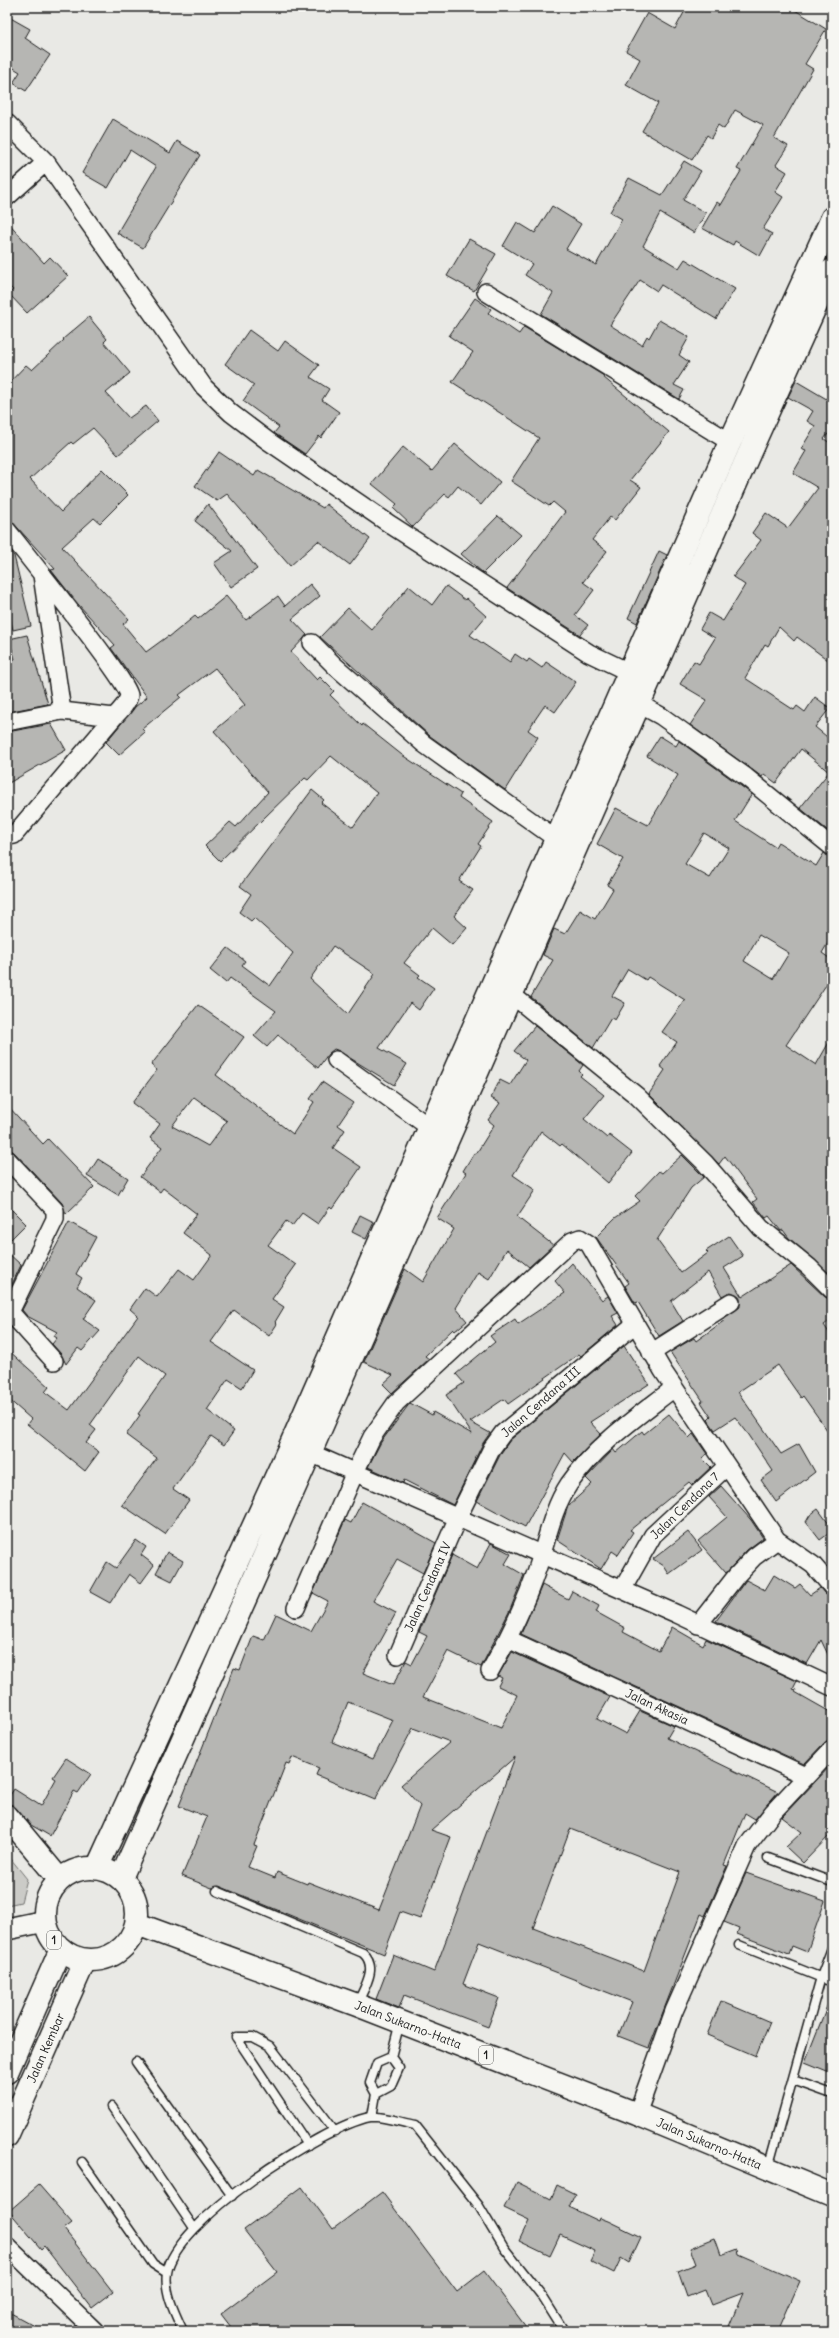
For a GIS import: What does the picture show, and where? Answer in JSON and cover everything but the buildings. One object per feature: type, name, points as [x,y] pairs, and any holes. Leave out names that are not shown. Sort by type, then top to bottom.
[{"type":"main road","points":[[97,1868],[291,1444],[556,838],[622,668],[730,442],[832,218]]},
{"type":"main road","points":[[121,1878],[318,1456],[511,994],[752,447],[832,270]]},
{"type":"main road","points":[[7,1816],[60,1880]]},
{"type":"main road","name":"1","points":[[97,1868],[121,1878],[135,1898],[138,1911],[137,1924],[129,1942],[122,1950],[113,1956],[99,1960],[85,1960],[71,1956],[61,1949],[50,1936],[45,1921],[45,1906],[51,1891],[60,1880],[77,1870],[97,1868]]},
{"type":"main road","name":"Jalan Sukarno-Hatta","points":[[137,1924],[357,2005],[637,2114],[832,2195]]},
{"type":"main road","points":[[7,2072],[61,1949]]},
{"type":"main road","name":"Jalan Kembar","points":[[7,2136],[85,1960]]},
{"type":"street","points":[[7,123],[46,162],[204,387],[231,412],[268,441],[391,525],[589,653],[649,682]]},
{"type":"street","points":[[7,197],[46,162]]},
{"type":"street","points":[[486,292],[730,442]]},
{"type":"street","points":[[7,530],[128,689],[129,695],[126,702],[114,717],[9,838]]},
{"type":"street","points":[[42,575],[62,711]]},
{"type":"street","points":[[312,643],[335,666],[424,744],[556,838]]},
{"type":"street","points":[[639,704],[661,716],[746,777],[832,847]]},
{"type":"street","points":[[7,722],[62,711],[114,717]]},
{"type":"street","points":[[492,984],[511,994],[637,1096],[705,1162],[761,1228],[809,1267],[832,1290]]},
{"type":"street","points":[[336,1060],[429,1127]]},
{"type":"street","points":[[7,1159],[50,1203],[56,1214],[9,1310],[54,1361]]},
{"type":"street","points":[[296,1608],[349,1469],[396,1403],[576,1238],[580,1238],[589,1244],[651,1352],[777,1540],[813,1565],[832,1587]]},
{"type":"street","points":[[651,1352],[731,1302]]},
{"type":"street","name":"Jalan Cendana III","points":[[458,1519],[492,1448],[503,1433],[635,1324]]},
{"type":"street","points":[[490,1671],[508,1640],[542,1554],[548,1529],[569,1485],[596,1451],[674,1388]]},
{"type":"street","points":[[291,1444],[458,1519],[542,1554],[832,1687]]},
{"type":"street","name":"Jalan Cendana 7","points":[[622,1590],[653,1535],[727,1466]]},
{"type":"street","name":"Jalan Cendana IV","points":[[398,1655],[458,1519]]},
{"type":"street","points":[[698,1625],[737,1575],[754,1558],[777,1540]]},
{"type":"street","name":"Jalan Akasia","points":[[508,1640],[806,1776]]},
{"type":"street","points":[[637,2114],[674,2011],[747,1846],[773,1812],[832,1749]]},
{"type":"street","points":[[7,1929],[45,1921]]},
{"type":"street","points":[[7,2246],[95,2331]]},
{"type":"lane","points":[[768,1858],[832,1882]]},
{"type":"lane","points":[[218,1891],[363,1953],[369,1958],[371,1965],[370,1974],[357,2005]]},
{"type":"lane","points":[[739,1945],[832,1982]]},
{"type":"lane","points":[[768,2169],[821,1978],[832,1948]]},
{"type":"lane","points":[[391,2057],[401,2022]]},
{"type":"lane","points":[[308,2145],[236,2037],[253,2037],[270,2046],[335,2131]]},
{"type":"lane","points":[[372,2117],[376,2094],[370,2083],[377,2063],[391,2057]]},
{"type":"lane","points":[[376,2094],[391,2086],[399,2068],[391,2057]]},
{"type":"lane","points":[[136,2062],[232,2196]]},
{"type":"lane","points":[[793,2080],[832,2094]]},
{"type":"lane","points":[[112,2107],[194,2228]]},
{"type":"lane","points":[[183,2331],[170,2300],[167,2273],[175,2254],[194,2228],[267,2169],[335,2131],[359,2120],[372,2117],[415,2125],[479,2206],[504,2248],[542,2296],[564,2331]]},
{"type":"lane","points":[[82,2162],[153,2264],[167,2273]]},
{"type":"shaded area","points":[[7,1854],[27,1879],[21,1902],[7,1905]]}]
